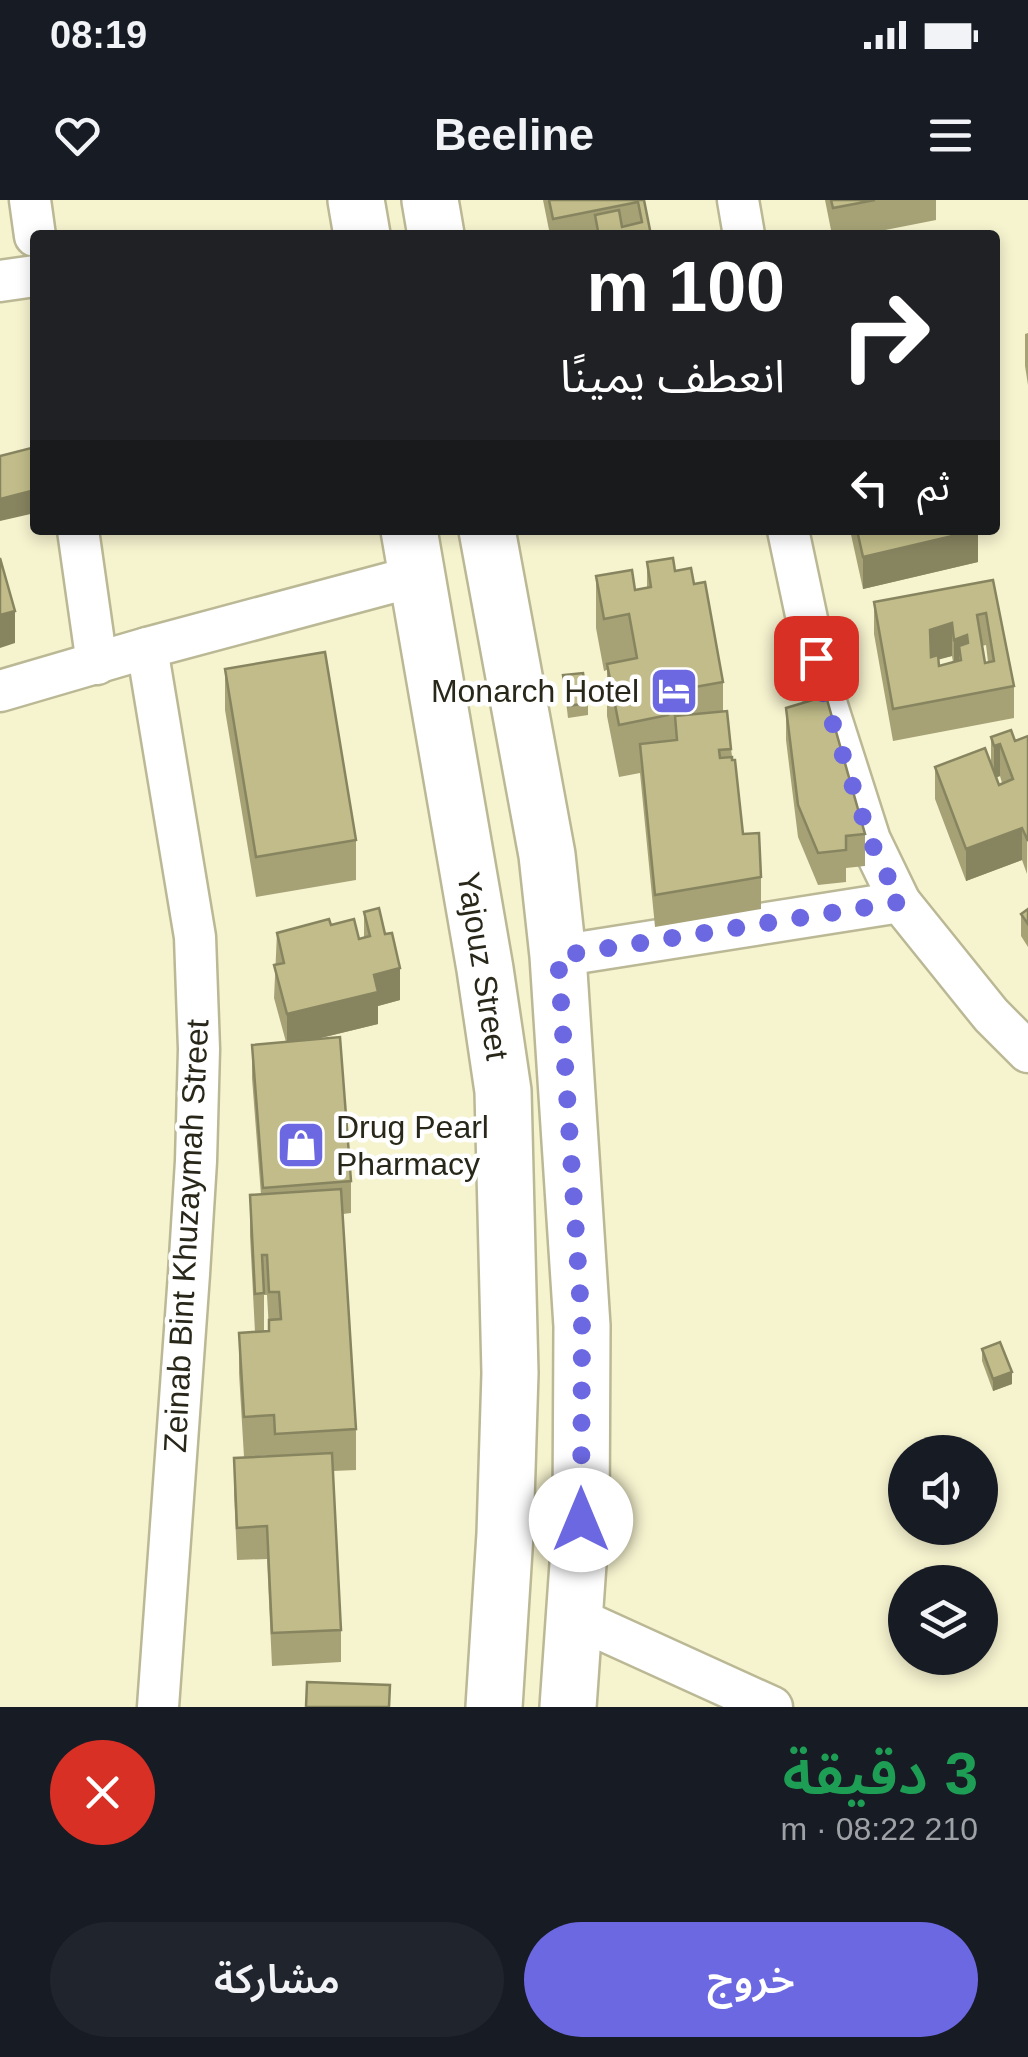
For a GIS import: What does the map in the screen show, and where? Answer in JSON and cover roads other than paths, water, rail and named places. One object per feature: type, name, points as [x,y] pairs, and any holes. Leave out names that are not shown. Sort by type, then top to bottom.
[{"type":"main road","points":[[356,200],[361,230]]},
{"type":"main road","points":[[430,200],[435,230]]},
{"type":"main road","name":"Yajouz Street","points":[[488,535],[547,855],[558,956],[582,1326],[581,1520],[568,1707]]},
{"type":"main road","name":"Yajouz Street","points":[[413,553],[503,1091],[510,1374],[494,1707]]},
{"type":"street","points":[[30,200],[34,230]]},
{"type":"street","points":[[738,200],[743,230]]},
{"type":"street","points":[[0,281],[30,277]]},
{"type":"street","points":[[79,535],[97,664]]},
{"type":"street","points":[[789,535],[822,690],[870,840],[900,902],[991,1016],[1028,1052]]},
{"type":"street","points":[[0,691],[147,648],[413,553]]},
{"type":"street","name":"Zeinab Bint Khuzaymah Street","points":[[147,648],[196,937],[199,1049],[189,1274],[158,1707]]},
{"type":"street","points":[[558,956],[900,902]]},
{"type":"street","points":[[574,1617],[772,1707]]},
{"type":"place","name":"Monarch Hotel","points":[[674,691]]},
{"type":"place","name":"Drug Pearl Pharmacy","points":[[301,1145]]}]
